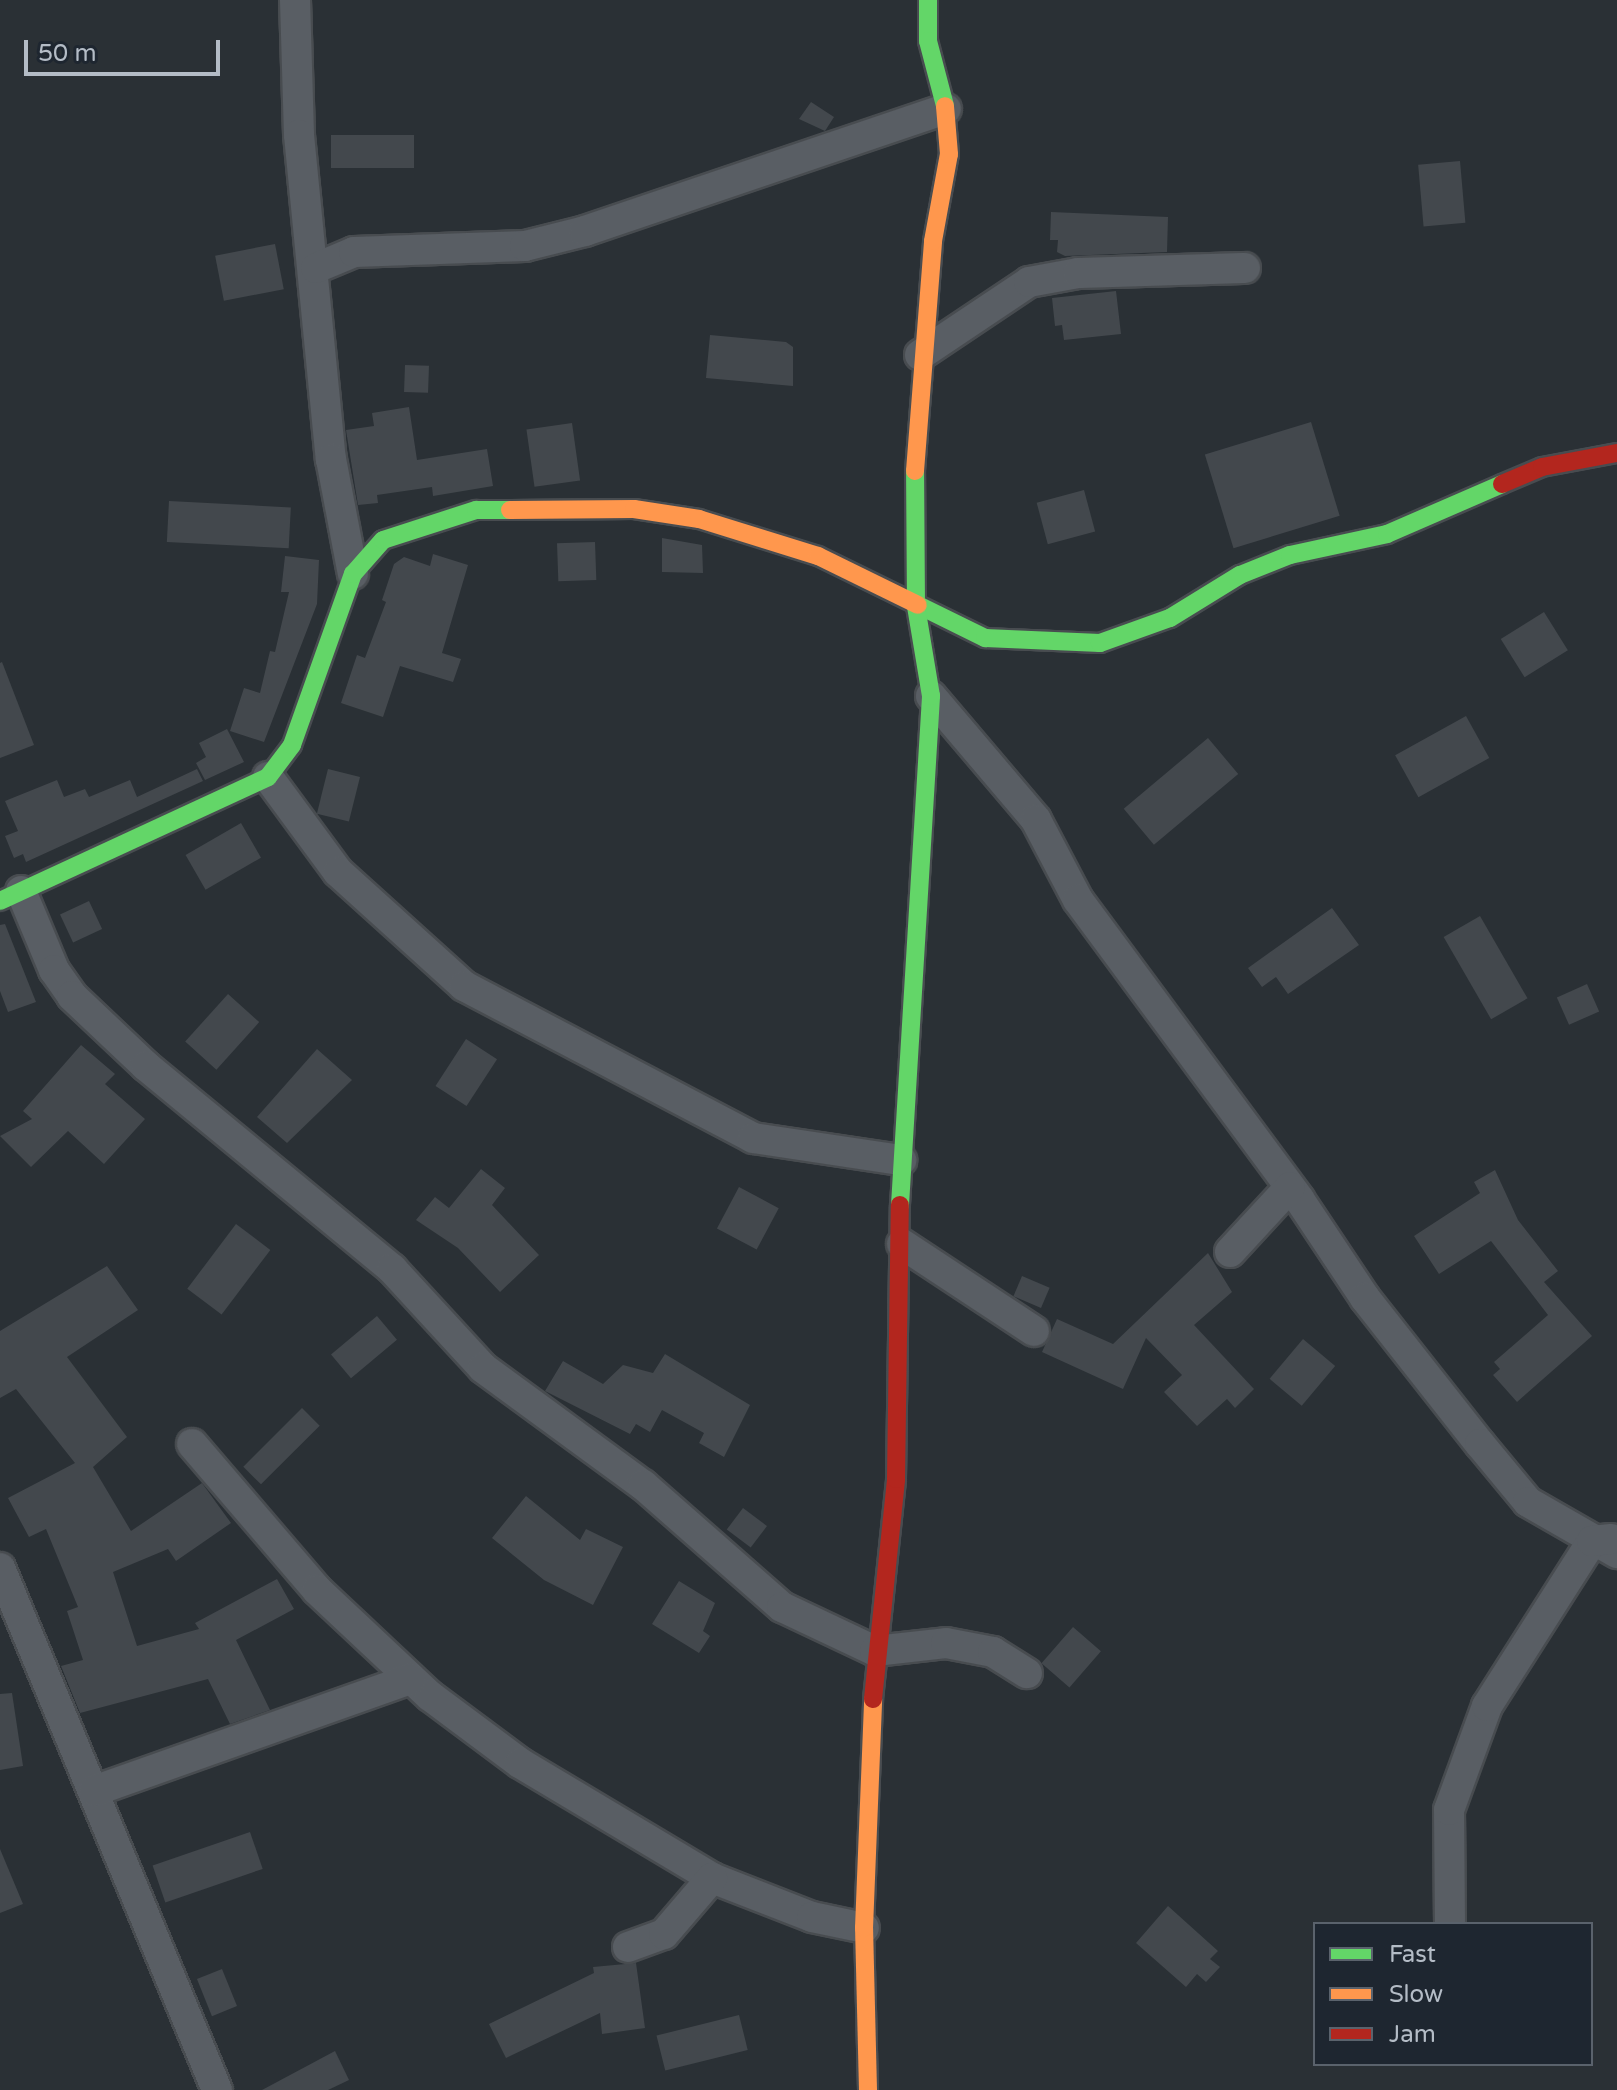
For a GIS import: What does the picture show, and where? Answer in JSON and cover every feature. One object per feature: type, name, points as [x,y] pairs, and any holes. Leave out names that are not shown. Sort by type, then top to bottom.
[{"type":"street","points":[[295,0],[299,135],[316,268],[331,459],[353,574]]},
{"type":"street","points":[[868,2090],[864,1928],[875,1651],[896,1479],[901,1160],[931,696],[916,606],[920,355],[949,154],[946,109],[928,41],[928,0]]},
{"type":"street","points":[[316,268],[354,252],[525,246],[570,235],[946,109]]},
{"type":"street","points":[[920,355],[1029,282],[1078,273],[1245,268]]},
{"type":"street","points":[[1027,1673],[993,1652],[946,1643],[875,1651],[782,1607],[643,1485],[483,1368],[392,1269],[146,1066],[72,996],[10,896],[268,777],[292,745],[353,574],[383,540],[476,510],[634,509],[763,537],[818,556],[985,638],[1100,643],[1170,618],[1240,575],[1290,555],[1387,534],[1542,467],[1617,453]]},
{"type":"street","points":[[931,696],[1036,820],[1078,900],[1290,1187],[1365,1298],[1528,1502],[1609,1544],[1487,1706],[1449,1810],[1450,1922]]},
{"type":"street","points":[[268,777],[338,872],[464,986],[753,1138],[901,1160]]},
{"type":"street","points":[[1230,1252],[1290,1187]]},
{"type":"street","points":[[902,1244],[1034,1331]]},
{"type":"street","points":[[192,1444],[317,1590],[411,1679],[520,1763],[712,1878],[812,1917],[864,1928]]},
{"type":"street","points":[[0,1568],[217,2090]]},
{"type":"street","points":[[94,1791],[411,1679]]},
{"type":"street","points":[[628,1947],[664,1934],[712,1878]]},
{"type":"building","points":[[811,102],[834,117],[825,131],[799,119]]},
{"type":"building","points":[[331,135],[414,135],[414,168],[331,168]]},
{"type":"building","points":[[1460,161],[1465,223],[1424,226],[1418,165]]},
{"type":"building","points":[[1051,212],[1168,217],[1167,252],[1065,256],[1057,252],[1058,240],[1050,240]]},
{"type":"building","points":[[275,244],[284,289],[224,301],[215,256]]},
{"type":"building","points":[[1116,291],[1121,334],[1064,340],[1062,325],[1055,326],[1052,298]]},
{"type":"building","points":[[710,335],[786,342],[793,347],[793,386],[706,378]]},
{"type":"building","points":[[405,365],[429,366],[428,393],[404,392]]},
{"type":"building","points":[[409,407],[417,460],[487,449],[493,486],[433,496],[432,487],[377,495],[378,503],[358,505],[346,430],[374,426],[372,413]]},
{"type":"building","points":[[1311,422],[1340,516],[1234,548],[1205,454]]},
{"type":"building","points":[[572,423],[580,480],[535,487],[526,429]]},
{"type":"building","points":[[1084,490],[1095,532],[1048,544],[1037,503]]},
{"type":"building","points":[[169,501],[291,507],[289,548],[167,542]]},
{"type":"building","points":[[662,538],[702,545],[703,573],[662,572]]},
{"type":"building","points":[[595,542],[596,580],[558,581],[557,543]]},
{"type":"building","points":[[433,554],[468,565],[442,653],[461,659],[453,682],[400,666],[383,717],[341,703],[357,655],[365,658],[386,602],[382,600],[394,564],[404,557],[430,566]]},
{"type":"building","points":[[285,556],[319,560],[317,604],[264,742],[230,731],[244,688],[260,693],[270,651],[275,652],[289,592],[281,592]]},
{"type":"building","points":[[1544,612],[1568,650],[1525,677],[1501,639]]},
{"type":"building","points":[[0,663],[34,745],[0,758]]},
{"type":"building","points":[[1466,716],[1489,758],[1418,797],[1395,755]]},
{"type":"building","points":[[227,729],[244,762],[205,780],[196,763],[206,757],[199,743]]},
{"type":"building","points":[[1208,738],[1238,774],[1154,845],[1124,809]]},
{"type":"building","points":[[197,769],[203,781],[26,862],[23,854],[14,858],[5,836],[18,831],[5,801],[57,780],[64,797],[85,789],[89,797],[130,780],[137,797]]},
{"type":"building","points":[[328,769],[360,777],[349,822],[317,814]]},
{"type":"building","points":[[241,823],[261,858],[206,890],[186,855]]},
{"type":"building","points":[[89,901],[102,929],[73,943],[60,915]]},
{"type":"building","points":[[1332,908],[1359,945],[1288,994],[1276,977],[1262,987],[1248,968]]},
{"type":"building","points":[[1480,916],[1528,998],[1491,1019],[1444,937]]},
{"type":"building","points":[[5,924],[36,1002],[8,1012],[0,991],[0,925]]},
{"type":"building","points":[[1587,984],[1599,1011],[1569,1025],[1557,997]]},
{"type":"building","points":[[228,994],[259,1022],[216,1070],[185,1042]]},
{"type":"building","points":[[466,1039],[497,1059],[467,1106],[436,1086]]},
{"type":"building","points":[[81,1045],[115,1074],[105,1084],[145,1119],[104,1164],[68,1131],[31,1167],[0,1136],[32,1119],[23,1111]]},
{"type":"building","points":[[317,1049],[352,1080],[287,1143],[257,1117]]},
{"type":"building","points":[[481,1169],[505,1188],[492,1205],[539,1255],[500,1292],[458,1248],[416,1220],[435,1197],[449,1208]]},
{"type":"building","points":[[1495,1170],[1518,1220],[1558,1271],[1544,1282],[1592,1336],[1517,1402],[1493,1375],[1500,1369],[1494,1362],[1548,1315],[1491,1241],[1439,1274],[1414,1236],[1480,1193],[1474,1182]]},
{"type":"building","points":[[739,1187],[779,1208],[757,1250],[717,1228]]},
{"type":"building","points":[[236,1224],[270,1250],[222,1315],[187,1289]]},
{"type":"building","points":[[1208,1253],[1232,1292],[1194,1325],[1254,1389],[1235,1408],[1227,1399],[1197,1426],[1164,1392],[1182,1375],[1146,1338],[1123,1389],[1042,1352],[1057,1319],[1113,1344]]},
{"type":"building","points":[[107,1266],[138,1310],[67,1357],[127,1437],[93,1467],[131,1531],[202,1483],[231,1523],[176,1561],[168,1549],[113,1572],[137,1646],[199,1629],[195,1623],[277,1579],[294,1609],[236,1640],[270,1710],[230,1724],[208,1679],[80,1713],[61,1666],[83,1660],[67,1611],[78,1607],[46,1529],[29,1537],[8,1498],[75,1463],[16,1389],[0,1398],[0,1331]]},
{"type":"building","points":[[1022,1276],[1050,1288],[1041,1308],[1013,1296]]},
{"type":"building","points":[[377,1316],[397,1340],[351,1378],[331,1355]]},
{"type":"building","points":[[1303,1339],[1335,1366],[1302,1406],[1270,1379]]},
{"type":"building","points":[[665,1354],[750,1405],[724,1457],[699,1443],[704,1433],[662,1410],[650,1432],[636,1424],[630,1434],[545,1391],[563,1361],[603,1384],[623,1365],[653,1373]]},
{"type":"building","points":[[302,1408],[320,1426],[261,1484],[243,1467]]},
{"type":"building","points":[[526,1496],[580,1540],[586,1529],[623,1547],[593,1605],[544,1580],[492,1538]]},
{"type":"building","points":[[743,1508],[767,1526],[751,1548],[727,1530]]},
{"type":"building","points":[[679,1581],[715,1603],[703,1631],[710,1636],[699,1653],[652,1624]]},
{"type":"building","points":[[1073,1627],[1101,1651],[1069,1688],[1042,1663]]},
{"type":"building","points":[[12,1693],[23,1766],[0,1770],[0,1694]]},
{"type":"building","points":[[250,1832],[263,1869],[165,1902],[153,1866]]},
{"type":"building","points":[[0,1849],[23,1904],[0,1913]]},
{"type":"building","points":[[1168,1906],[1218,1951],[1210,1959],[1220,1967],[1206,1982],[1197,1974],[1186,1987],[1136,1943]]},
{"type":"building","points":[[636,1963],[645,2028],[602,2034],[600,2013],[506,2058],[489,2024],[594,1973],[593,1967]]},
{"type":"building","points":[[222,1969],[237,2006],[212,2016],[197,1979]]},
{"type":"building","points":[[739,2015],[748,2050],[665,2070],[657,2036]]},
{"type":"building","points":[[335,2051],[349,2080],[328,2090],[262,2090]]},
{"type":"traffic: fast","points":[[928,0],[928,41],[945,106]]},
{"type":"traffic: fast","points":[[900,1205],[931,696],[916,606],[915,471]]},
{"type":"traffic: fast","points":[[918,605],[985,638],[1100,643],[1170,618],[1240,575],[1290,555],[1387,534],[1502,484]]},
{"type":"traffic: fast","points":[[0,901],[268,777],[292,745],[353,574],[383,540],[476,510],[510,510]]},
{"type":"traffic: slow","points":[[915,471],[933,241],[949,154],[945,106]]},
{"type":"traffic: slow","points":[[510,510],[634,509],[699,519],[818,556],[918,605]]},
{"type":"traffic: slow","points":[[868,2090],[864,1928],[873,1699]]},
{"type":"traffic: jam","points":[[1502,484],[1542,467],[1617,453]]},
{"type":"traffic: jam","points":[[873,1699],[896,1479],[900,1205]]}]
